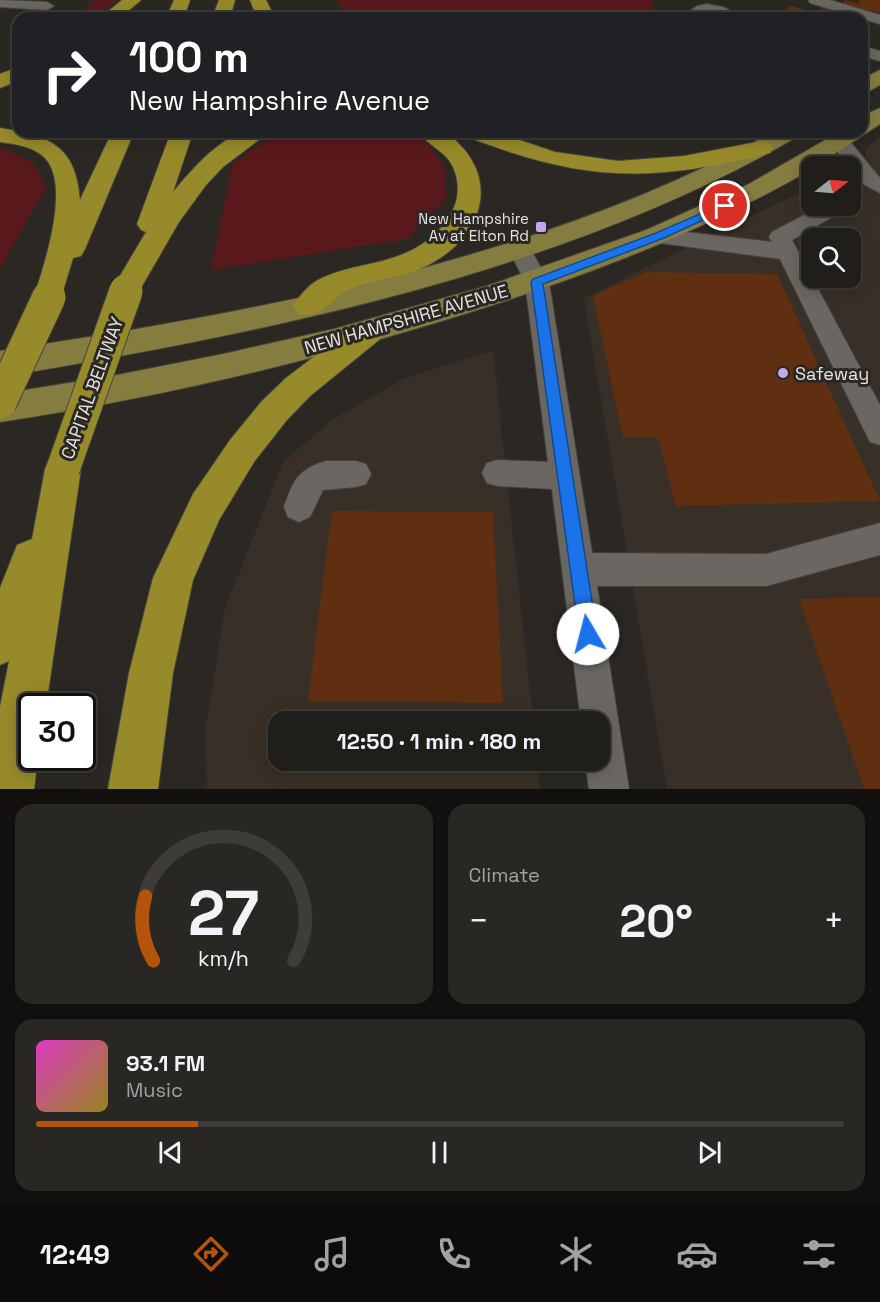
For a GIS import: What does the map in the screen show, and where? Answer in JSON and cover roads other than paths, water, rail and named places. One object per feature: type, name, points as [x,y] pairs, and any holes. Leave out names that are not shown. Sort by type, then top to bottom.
[{"type":"highway","points":[[117,12],[133,0]]},
{"type":"highway","points":[[13,138],[39,144],[53,153],[63,164],[67,195],[64,232],[49,297]]},
{"type":"highway","points":[[0,402],[120,138]]},
{"type":"highway","name":"CAPITAL BELTWAY","points":[[0,643],[180,138]]},
{"type":"highway","points":[[128,286],[175,206],[201,173],[227,150],[248,138]]},
{"type":"highway","points":[[308,306],[331,285],[412,261],[452,235],[472,198],[469,175],[461,159],[441,138]]},
{"type":"highway","points":[[491,138],[535,156],[602,168],[672,167],[762,148]]},
{"type":"highway","points":[[133,789],[151,673],[173,578],[206,507],[242,451],[274,411],[298,387],[368,332]]},
{"type":"highway","points":[[9,789],[63,469]]},
{"type":"main road","name":"NEW HAMPSHIRE AVENUE","points":[[0,364],[249,321],[519,248],[628,209],[727,167],[779,138]]},
{"type":"main road","name":"NEW HAMPSHIRE AVENUE","points":[[821,156],[846,138]]},
{"type":"main road","name":"NEW HAMPSHIRE AVENUE","points":[[0,408],[156,382],[368,332],[537,282],[660,236],[801,169]]},
{"type":"street","points":[[687,0],[700,12]]},
{"type":"street","points":[[815,0],[844,12]]},
{"type":"street","points":[[0,3],[47,6]]},
{"type":"street","points":[[706,12],[720,9],[728,12]]},
{"type":"street","points":[[868,22],[880,32]]},
{"type":"street","points":[[847,138],[869,183]]},
{"type":"street","points":[[819,216],[780,237],[880,433]]},
{"type":"street","points":[[660,236],[788,252]]},
{"type":"street","points":[[519,248],[537,282],[598,711]]},
{"type":"street","points":[[496,473],[566,476]]},
{"type":"street","points":[[299,507],[305,486],[316,478],[356,474]]},
{"type":"street","points":[[579,569],[766,570],[880,539]]},
{"type":"street","points":[[607,771],[609,789]]},
{"type":"place","name":"New Hampshire Av at Elton Rd","points":[[541,227]]},
{"type":"place","name":"Safeway","points":[[783,373]]}]
